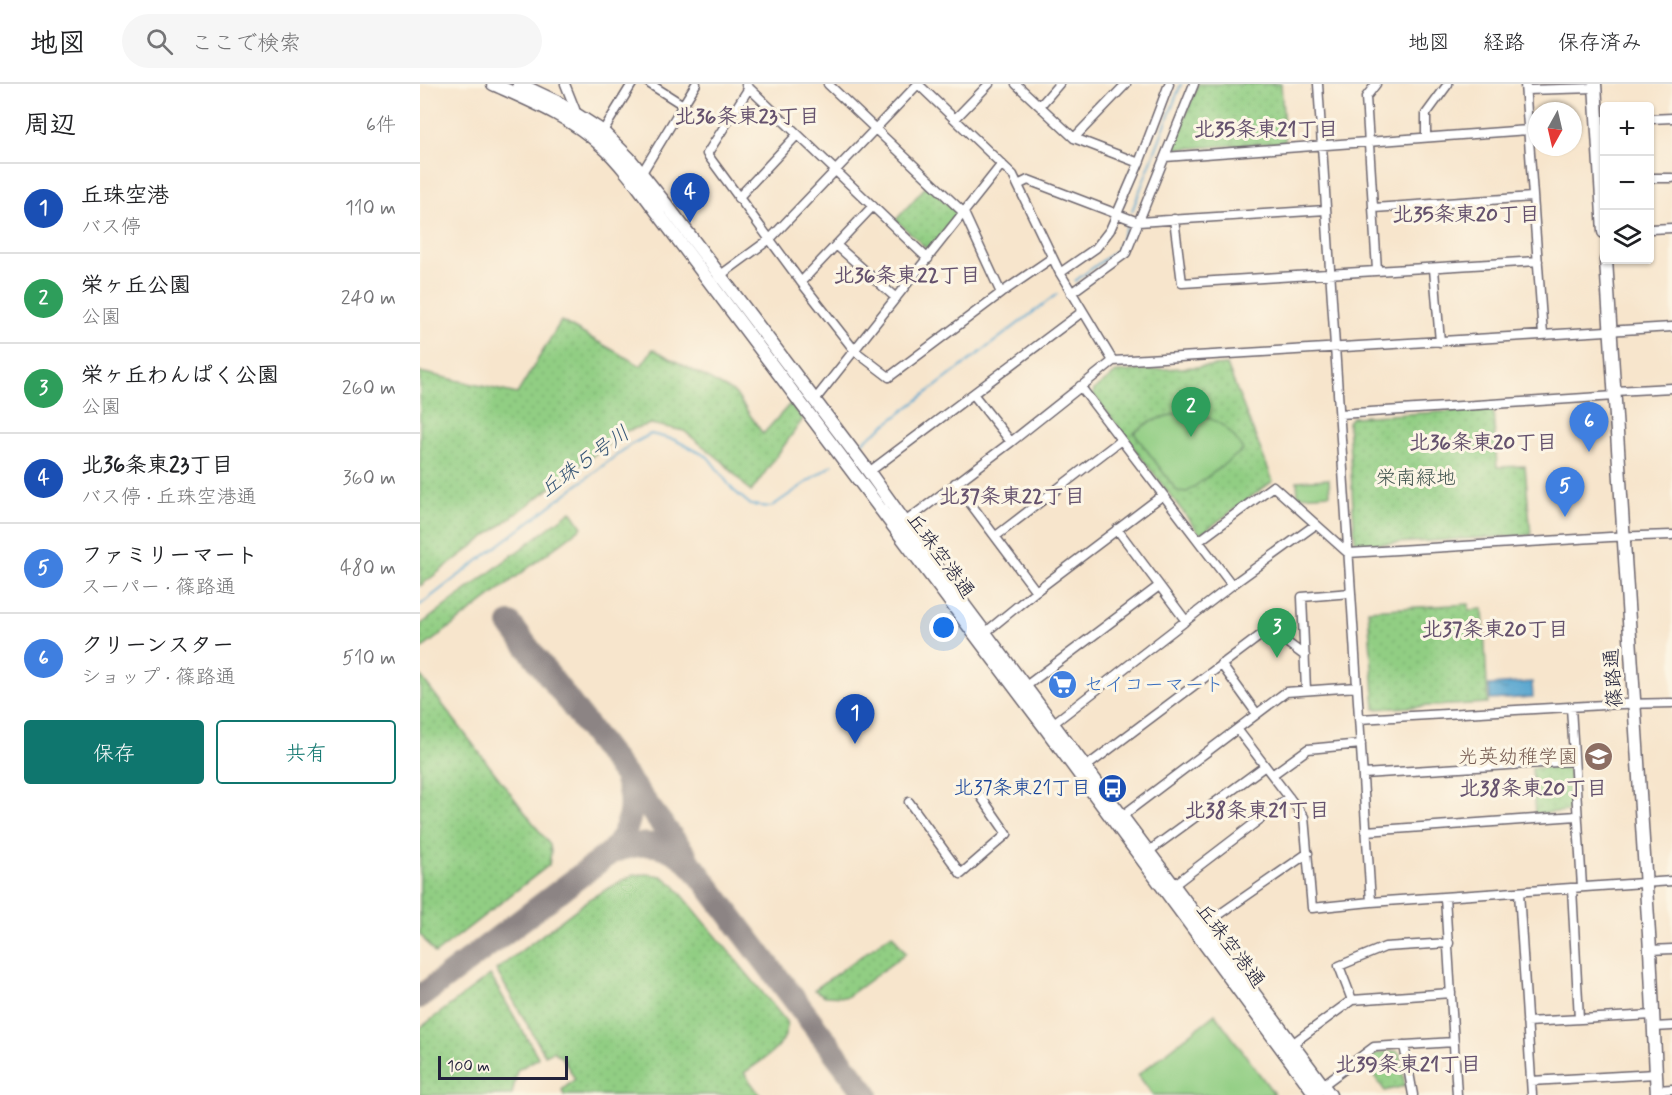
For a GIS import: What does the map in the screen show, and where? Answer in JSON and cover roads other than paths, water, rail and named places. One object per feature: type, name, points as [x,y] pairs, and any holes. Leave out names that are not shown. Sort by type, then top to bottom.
[{"type":"main road","name":"丘珠空港通","points":[[493,84],[575,119]]},
{"type":"main road","name":"丘珠空港通","points":[[519,84],[557,102],[575,119],[600,137],[639,179],[1323,1092]]},
{"type":"main road","points":[[1595,86],[1600,116]]},
{"type":"main road","name":"篠路通","points":[[1606,264],[1646,882],[1657,1092]]},
{"type":"main road","name":"丘珠空港通","points":[[715,279],[869,472],[900,526]]},
{"type":"main road","name":"丘珠空港通","points":[[982,636],[1026,686],[1050,726],[1086,766],[1118,818],[1149,850],[1170,888]]},
{"type":"main road","name":"丘珠空港通","points":[[1199,928],[1292,1044],[1323,1092]]},
{"type":"street","points":[[600,137],[632,84]]},
{"type":"street","points":[[650,84],[683,105]]},
{"type":"street","points":[[639,179],[696,84]]},
{"type":"street","points":[[828,84],[964,213],[1001,293]]},
{"type":"street","points":[[715,279],[770,239],[918,84],[1002,164],[1018,185],[1060,273],[1113,361]]},
{"type":"street","points":[[955,120],[989,84]]},
{"type":"street","points":[[1016,84],[1074,138],[1139,163]]},
{"type":"street","points":[[1040,106],[1059,84]]},
{"type":"street","points":[[1074,138],[1126,84]]},
{"type":"street","points":[[1060,273],[1096,248],[1110,230],[1169,84]]},
{"type":"street","points":[[1071,293],[1126,253],[1194,84]]},
{"type":"street","points":[[1318,84],[1371,902]]},
{"type":"street","points":[[1376,84],[1366,97],[1377,270]]},
{"type":"street","points":[[1426,137],[1425,114],[1448,84]]},
{"type":"street","points":[[568,85],[575,119]]},
{"type":"street","points":[[928,259],[747,86],[707,154],[855,351],[889,376],[1052,258]]},
{"type":"street","points":[[1166,156],[1528,130],[1526,87],[1595,86]]},
{"type":"street","points":[[1654,119],[1672,118]]},
{"type":"street","points":[[738,198],[797,135]]},
{"type":"street","points":[[1530,156],[1543,335]]},
{"type":"street","points":[[814,401],[1002,164]]},
{"type":"street","points":[[1654,178],[1672,178]]},
{"type":"street","points":[[1018,185],[1028,180],[1138,222],[1326,210]]},
{"type":"street","points":[[1374,208],[1533,197]]},
{"type":"street","points":[[801,282],[873,206]]},
{"type":"street","points":[[1174,219],[1182,283],[1538,261]]},
{"type":"street","points":[[1654,229],[1672,228]]},
{"type":"street","points":[[836,245],[896,298]]},
{"type":"street","points":[[1434,268],[1440,342]]},
{"type":"street","points":[[869,472],[1082,312]]},
{"type":"street","points":[[900,526],[1113,361],[1672,327]]},
{"type":"street","points":[[1080,386],[1232,585]]},
{"type":"street","points":[[1340,414],[1672,388]]},
{"type":"street","points":[[973,394],[1011,442]]},
{"type":"street","points":[[996,536],[1121,440]]},
{"type":"street","points":[[955,483],[1036,591]]},
{"type":"street","points":[[1199,541],[1273,486],[1348,553],[1672,535]]},
{"type":"street","points":[[982,636],[1036,591],[1163,495]]},
{"type":"street","points":[[1050,726],[1232,585],[1315,525]]},
{"type":"street","points":[[1117,529],[1186,621]]},
{"type":"street","points":[[1026,686],[1159,586]]},
{"type":"street","points":[[1306,690],[1302,597],[1351,593]]},
{"type":"street","points":[[1086,766],[1269,629],[1305,656]]},
{"type":"street","points":[[1221,664],[1257,714]]},
{"type":"street","points":[[1118,818],[1286,692],[1357,687]]},
{"type":"street","points":[[1359,719],[1672,703]]},
{"type":"street","points":[[1571,707],[1582,887]]},
{"type":"street","points":[[1237,729],[1304,817],[1312,908],[1672,881]]},
{"type":"street","points":[[1272,775],[1308,749],[1361,744]]},
{"type":"street","points":[[1363,774],[1574,761]]},
{"type":"street","points":[[1149,850],[1265,766]]},
{"type":"street","points":[[909,802],[961,874],[1006,834],[973,785]]},
{"type":"street","points":[[1170,888],[1288,797]]},
{"type":"street","points":[[1366,831],[1577,816]]},
{"type":"street","points":[[1199,928],[1308,854]]},
{"type":"street","points":[[1572,888],[1579,1019]]},
{"type":"street","points":[[1519,892],[1532,1095]]},
{"type":"street","points":[[1445,897],[1457,1095]]},
{"type":"street","points":[[1352,1000],[1339,966],[1385,947],[1449,943]]},
{"type":"street","points":[[1650,950],[1672,949]]},
{"type":"street","points":[[1292,1044],[1352,1000],[1451,993]]},
{"type":"street","points":[[1527,1022],[1579,1019],[1654,1021],[1672,1026]]},
{"type":"street","points":[[1323,1092],[1374,1047],[1454,1042]]},
{"type":"street","points":[[1404,1045],[1413,1095]]},
{"type":"street","points":[[1531,1081],[1656,1074]]},
{"type":"street","points":[[1657,1092],[1672,1089]]},
{"type":"water","points":[[1532,682],[1533,697],[1490,700],[1489,685]]},
{"type":"waterway","name":"丘珠５号川","points":[[1132,211],[1181,84]]},
{"type":"waterway","name":"丘珠５号川","points":[[1075,281],[1117,250],[1126,227]]},
{"type":"waterway","name":"丘珠５号川","points":[[860,444],[1057,294]]},
{"type":"waterway","name":"丘珠５号川","points":[[420,605],[630,445],[651,434],[675,440],[708,457],[733,490],[751,505],[771,507],[832,465]]},
{"type":"place","name":"北36条東23丁目","points":[[690,223]]},
{"type":"place","name":"栄ヶ丘公園","points":[[1191,437]]},
{"type":"place","name":"クリーンスター","points":[[1589,452]]},
{"type":"place","name":"ファミリーマート","points":[[1565,517]]},
{"type":"place","name":"栄ヶ丘わんぱく公園","points":[[1277,658]]},
{"type":"place","name":"セイコーマート","points":[[1063,685]]},
{"type":"place","name":"丘珠空港","points":[[855,744]]},
{"type":"place","name":"光英幼稚学園","points":[[1599,757]]},
{"type":"place","name":"北37条東21丁目","points":[[1112,788]]},
{"type":"district","name":"北36条東23丁目","points":[[747,117]]},
{"type":"district","name":"北35条東21丁目","points":[[1266,130]]},
{"type":"district","name":"北35条東20丁目","points":[[1466,215]]},
{"type":"district","name":"北36条東22丁目","points":[[907,276]]},
{"type":"district","name":"北36条東20丁目","points":[[1483,443]]},
{"type":"district","name":"北37条東22丁目","points":[[1012,497]]},
{"type":"district","name":"北37条東20丁目","points":[[1495,630]]},
{"type":"district","name":"北38条東20丁目","points":[[1533,789]]},
{"type":"district","name":"北38条東21丁目","points":[[1257,811]]},
{"type":"district","name":"北39条東21丁目","points":[[1408,1065]]},
{"type":"park label","name":"栄南緑地","points":[[1416,478]]}]
